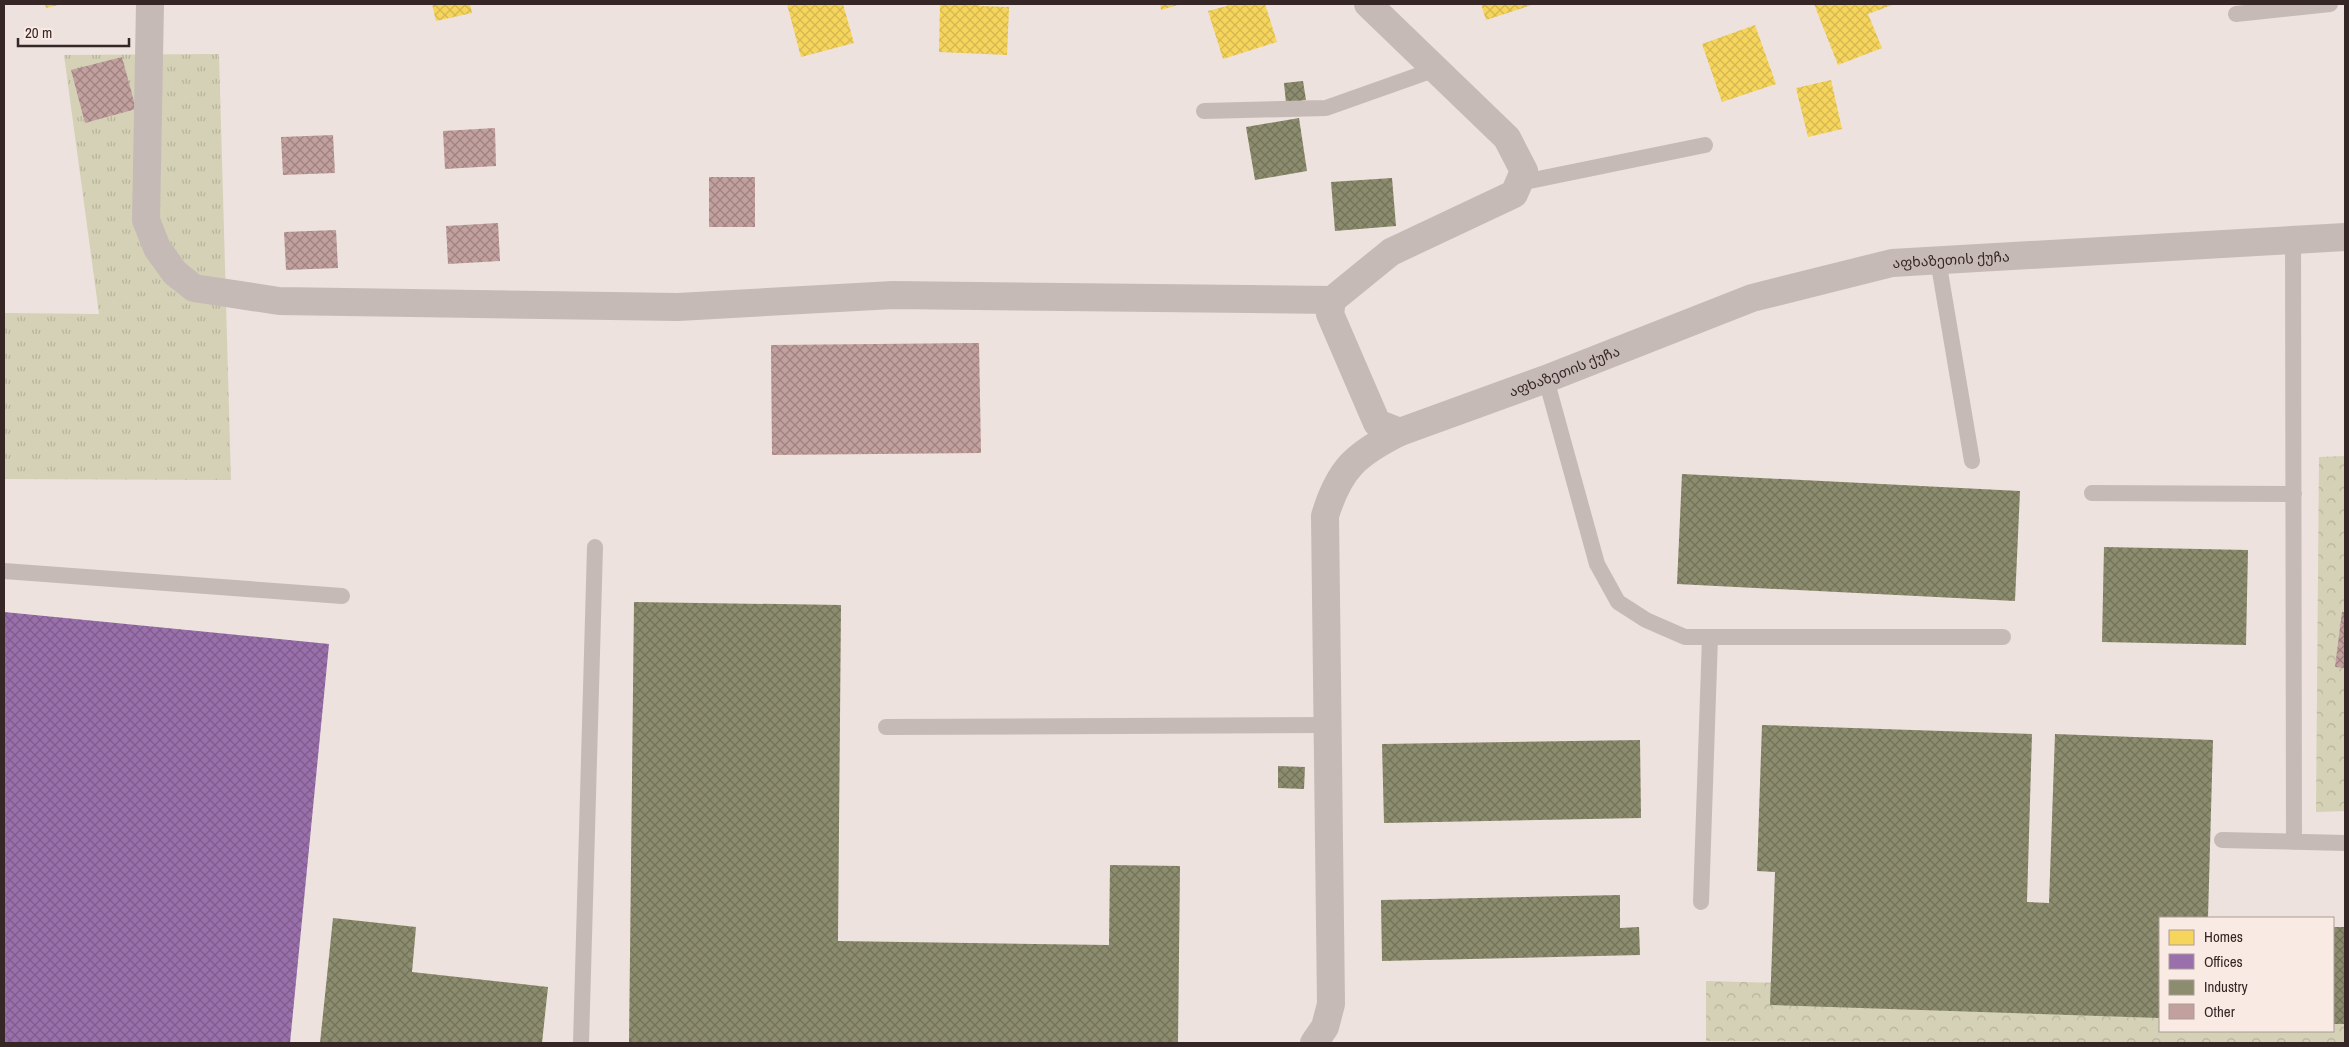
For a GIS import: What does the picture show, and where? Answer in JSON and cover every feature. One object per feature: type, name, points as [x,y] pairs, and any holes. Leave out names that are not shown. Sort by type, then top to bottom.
[{"type":"street","points":[[150,4],[146,220],[157,248],[175,273],[194,288],[279,301],[678,307],[893,295],[1332,300],[1391,252],[1514,194],[1524,171],[1507,138],[1368,4]]},
{"type":"street","name":"აფხაზეთის ქუჩა","points":[[1314,1043],[1325,1028],[1331,1004],[1325,516],[1334,488],[1349,466],[1369,448],[1400,432],[1546,380],[1752,298],[1892,263],[2345,237]]},
{"type":"street","points":[[1332,300],[1330,314],[1377,423],[1400,432]]},
{"type":"lane","points":[[2236,14],[2330,4]]},
{"type":"lane","points":[[1204,111],[1326,108],[1436,69]]},
{"type":"lane","points":[[1519,182],[1705,145]]},
{"type":"lane","points":[[2293,239],[2294,842]]},
{"type":"lane","points":[[1938,260],[1972,461]]},
{"type":"lane","points":[[1546,380],[1597,564],[1618,602],[1646,620],[1685,637],[2003,637]]},
{"type":"lane","points":[[2092,493],[2294,494]]},
{"type":"lane","points":[[581,1043],[595,547]]},
{"type":"lane","points":[[4,571],[342,596]]},
{"type":"lane","points":[[1701,902],[1710,637]]},
{"type":"lane","points":[[886,727],[1328,725]]},
{"type":"lane","points":[[2222,840],[2345,843]]},
{"type":"green space","points":[[219,54],[231,480],[4,479],[4,313],[99,314],[64,55]]},
{"type":"green space","points":[[2345,456],[2345,811],[2316,812],[2319,457]]},
{"type":"green space","points":[[1706,981],[2159,993],[2159,1032],[2334,1032],[2334,997],[2345,997],[2345,1043],[1706,1041]]},
{"type":"building: Homes","points":[[45,4],[62,4],[46,8]]},
{"type":"building: Homes","points":[[432,4],[470,4],[472,13],[436,21]]},
{"type":"building: Homes","points":[[787,4],[843,4],[854,43],[801,57]]},
{"type":"building: Homes","points":[[940,4],[979,4],[979,6],[1009,7],[1007,55],[939,52]]},
{"type":"building: Homes","points":[[1160,4],[1181,4],[1161,10]]},
{"type":"building: Homes","points":[[1227,4],[1265,4],[1277,42],[1223,59],[1208,11],[1227,6]]},
{"type":"building: Homes","points":[[1481,4],[1535,4],[1486,20]]},
{"type":"building: Homes","points":[[1814,4],[1895,4],[1868,14],[1882,48],[1838,65]]},
{"type":"building: Homes","points":[[1755,25],[1776,84],[1722,102],[1702,44]]},
{"type":"building: Homes","points":[[1831,80],[1842,129],[1808,137],[1796,88]]},
{"type":"building: Offices","points":[[4,612],[329,644],[290,1043],[4,1043]]},
{"type":"building: Industry","points":[[1303,81],[1306,100],[1286,103],[1284,83]]},
{"type":"building: Industry","points":[[1299,118],[1307,171],[1255,180],[1246,127]]},
{"type":"building: Industry","points":[[1392,178],[1396,226],[1335,231],[1331,182]]},
{"type":"building: Industry","points":[[1682,474],[2020,491],[2015,601],[1677,584]]},
{"type":"building: Industry","points":[[2104,547],[2248,550],[2246,645],[2102,642]]},
{"type":"building: Industry","points":[[634,602],[841,605],[838,941],[1109,945],[1110,865],[1180,866],[1178,1043],[629,1043]]},
{"type":"building: Industry","points":[[1762,725],[2032,734],[2027,902],[2049,903],[2055,734],[2213,740],[2208,917],[2159,917],[2159,1018],[1770,1005],[1775,872],[1757,871]]},
{"type":"building: Industry","points":[[1640,740],[1641,818],[1384,823],[1382,744]]},
{"type":"building: Industry","points":[[1278,766],[1305,767],[1304,789],[1278,788]]},
{"type":"building: Industry","points":[[1620,895],[1620,928],[1639,927],[1640,955],[1382,961],[1381,900]]},
{"type":"building: Industry","points":[[333,918],[416,927],[412,972],[548,987],[542,1043],[320,1043]]},
{"type":"building: Industry","points":[[2334,927],[2345,927],[2345,1024],[2334,1024]]},
{"type":"building: Other","points":[[122,57],[136,109],[85,123],[71,70]]},
{"type":"building: Other","points":[[495,128],[496,166],[445,169],[443,131]]},
{"type":"building: Other","points":[[333,135],[335,173],[283,175],[281,137]]},
{"type":"building: Other","points":[[709,177],[755,177],[755,227],[709,227]]},
{"type":"building: Other","points":[[498,223],[500,261],[448,264],[446,226]]},
{"type":"building: Other","points":[[336,230],[338,268],[286,270],[284,232]]},
{"type":"building: Other","points":[[979,343],[981,453],[772,455],[771,345]]},
{"type":"building: Other","points":[[2342,612],[2345,612],[2345,668],[2335,667]]}]
